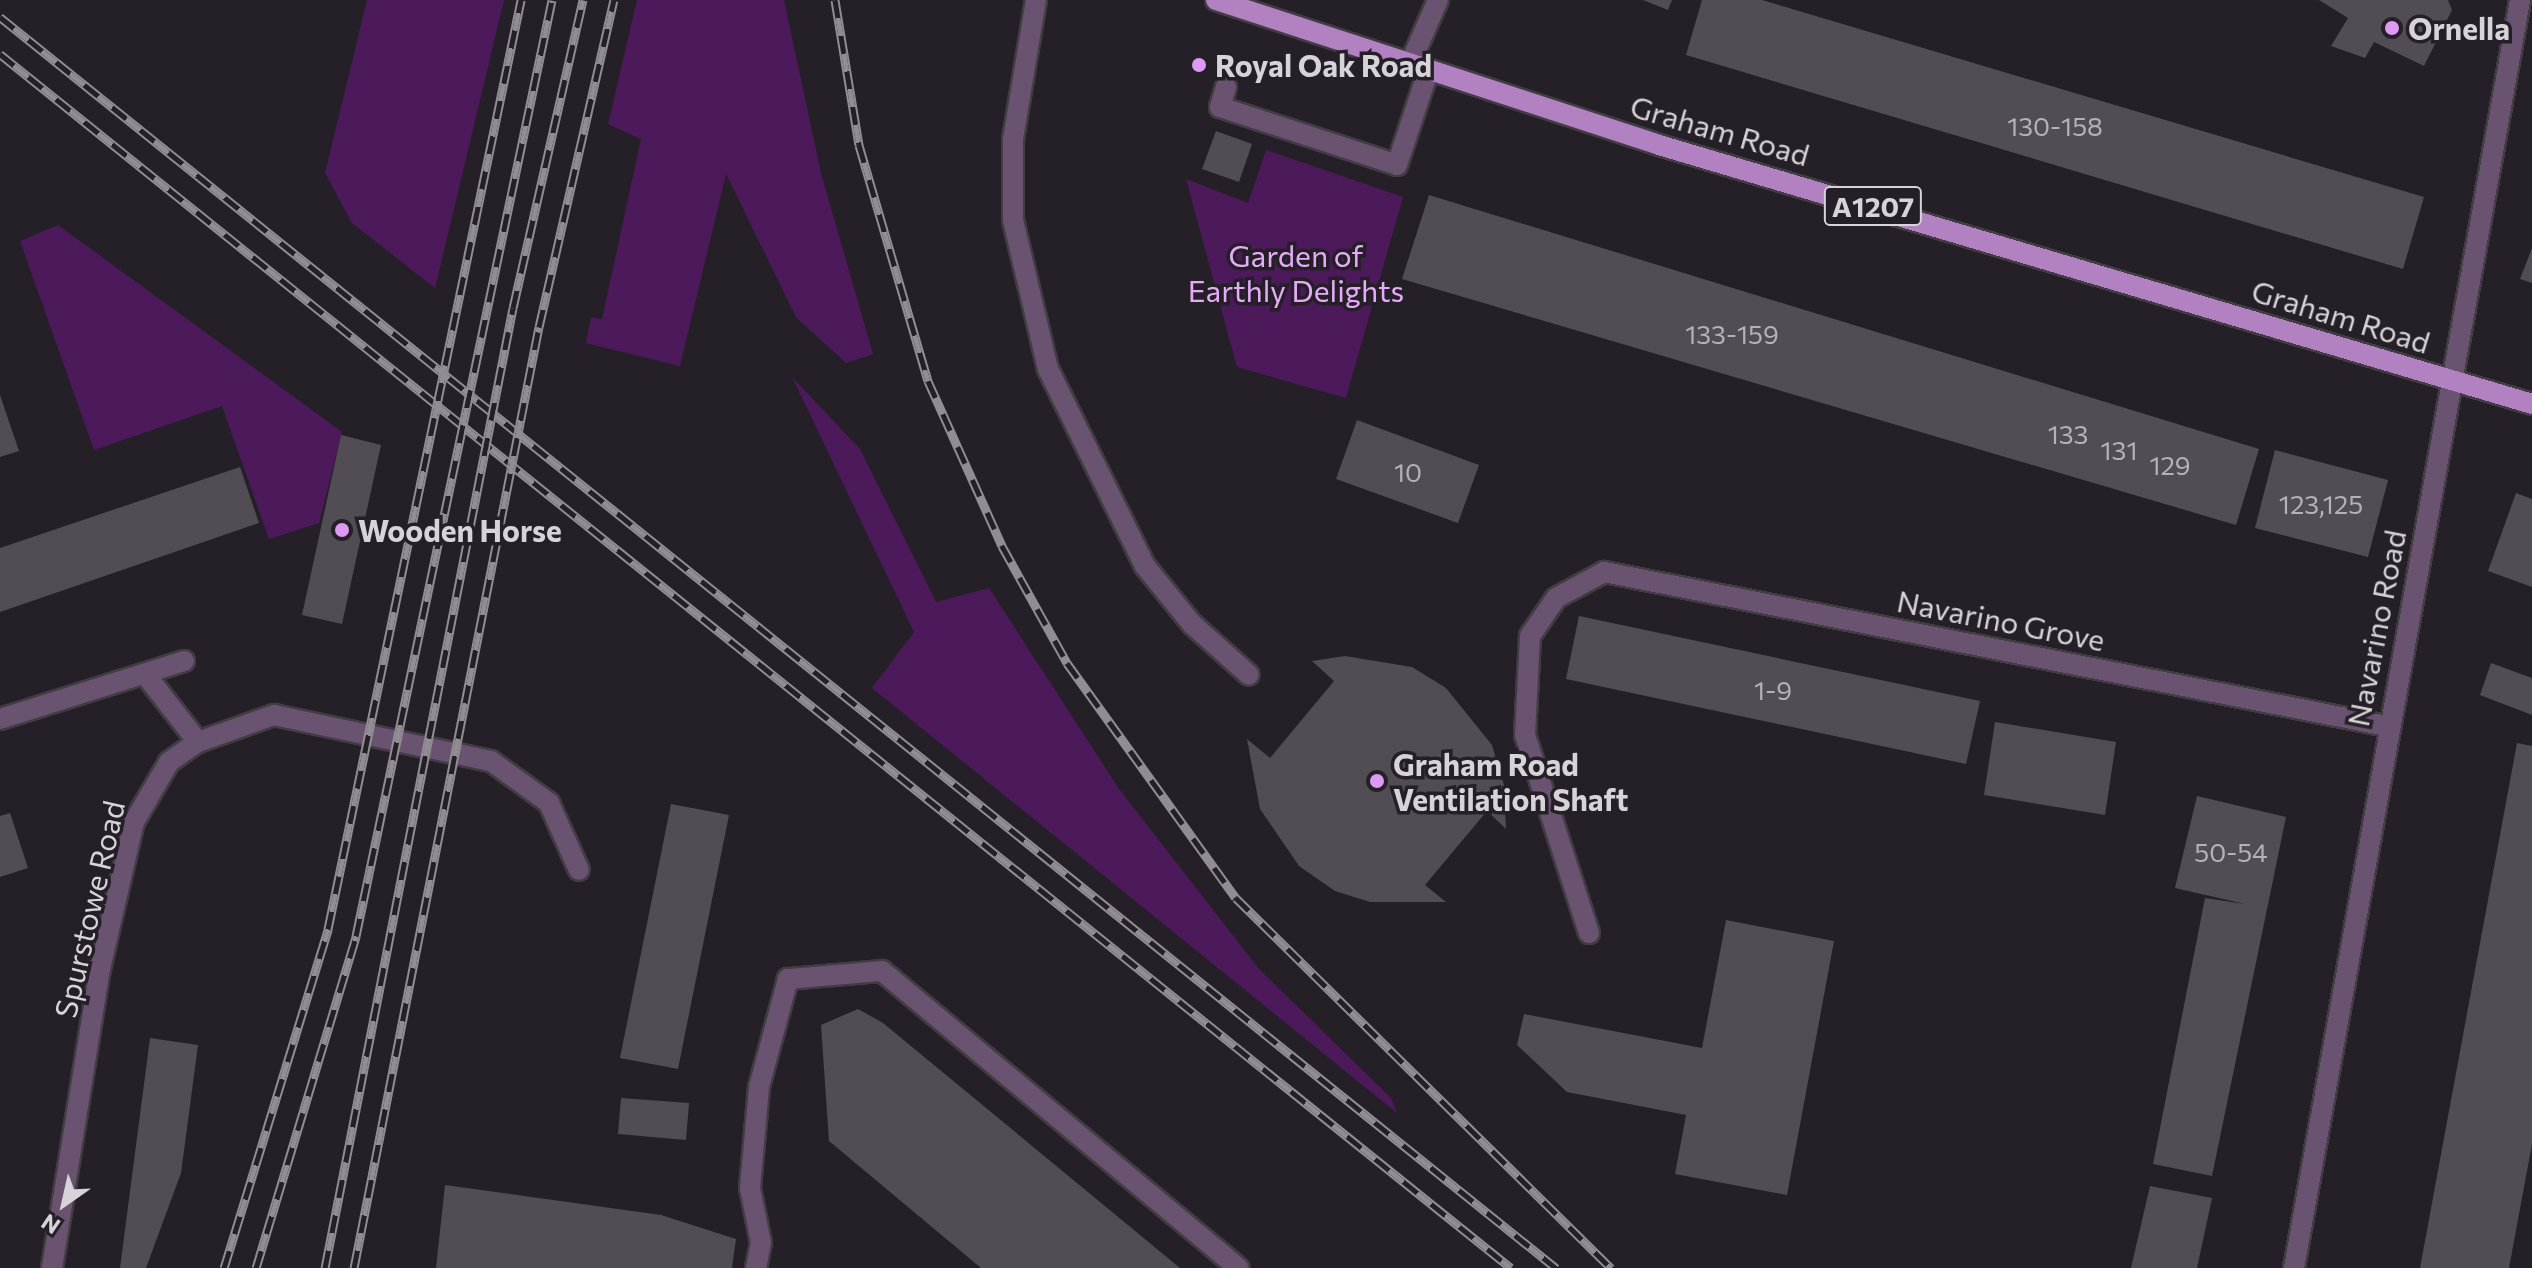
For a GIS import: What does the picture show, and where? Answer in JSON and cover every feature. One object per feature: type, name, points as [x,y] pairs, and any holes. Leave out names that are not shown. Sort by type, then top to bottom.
[{"type":"main road","name":"Graham Road","points":[[1216,0],[1418,69],[2532,404]]},
{"type":"street","points":[[1036,0],[1013,139],[1013,220],[1048,369],[1145,566],[1192,624],[1249,675]]},
{"type":"street","points":[[1226,87],[1220,107],[1397,165],[1418,69],[1438,0]]},
{"type":"street","name":"Navarino Road","points":[[2294,1268],[2387,726],[2520,0]]},
{"type":"street","name":"Navarino Grove","points":[[1589,933],[1525,735],[1530,636],[1556,598],[1604,572],[2387,726]]},
{"type":"street","points":[[0,719],[184,661]]},
{"type":"street","points":[[145,674],[198,742]]},
{"type":"street","name":"Spurstowe Road","points":[[52,1268],[100,969],[134,822],[148,789],[198,742],[274,715],[491,761],[549,803],[579,870]]},
{"type":"street","points":[[756,1268],[761,1243],[750,1188],[759,1087],[788,979],[882,971],[1239,1268]]},
{"type":"green space","points":[[367,0],[504,0],[435,288],[352,223],[325,173]]},
{"type":"green space","points":[[637,0],[784,0],[821,173],[873,354],[846,363],[796,317],[726,174],[680,366],[586,343],[591,317],[602,319],[641,139],[608,124]]},
{"type":"green space","name":"Garden of Earthly Delights","points":[[1266,150],[1403,197],[1346,398],[1237,367],[1186,179],[1248,203]]},
{"type":"green space","points":[[58,225],[342,432],[319,523],[269,539],[222,406],[94,450],[20,241]]},
{"type":"green space","points":[[792,377],[860,449],[936,602],[989,588],[1119,789],[1259,969],[1391,1098],[1397,1113],[872,688],[914,632]]},
{"type":"building","points":[[1643,0],[1672,0],[1668,10]]},
{"type":"building","points":[[1702,0],[1762,0],[2424,197],[2403,269],[1686,55]]},
{"type":"building","name":"Ornella","points":[[2319,0],[2448,0],[2452,10],[2424,66],[2374,42],[2365,58],[2331,46],[2348,18]]},
{"type":"building","points":[[1216,131],[1252,144],[1239,182],[1202,169]]},
{"type":"building","points":[[1429,195],[2259,449],[2236,525],[1402,279]]},
{"type":"building","points":[[2532,248],[2532,283],[2520,279]]},
{"type":"building","points":[[0,395],[19,451],[0,457]]},
{"type":"building","points":[[1357,420],[1479,465],[1458,523],[1336,479]]},
{"type":"building","name":"Wooden Horse","points":[[341,435],[381,445],[342,624],[302,615]]},
{"type":"building","points":[[2275,450],[2388,480],[2368,557],[2255,528]]},
{"type":"building","points":[[240,467],[259,523],[0,612],[0,548]]},
{"type":"building","points":[[2516,493],[2532,499],[2532,587],[2488,571]]},
{"type":"building","points":[[1579,616],[1980,701],[1966,764],[1566,679]]},
{"type":"building","name":"Graham Road Ventilation Shaft","points":[[1345,656],[1412,667],[1446,688],[1492,745],[1504,785],[1506,829],[1487,811],[1425,885],[1446,902],[1370,902],[1335,891],[1299,866],[1260,809],[1247,739],[1270,758],[1334,681],[1312,661]]},
{"type":"building","points":[[2491,663],[2532,678],[2532,715],[2480,695]]},
{"type":"building","points":[[1995,722],[2116,742],[2105,815],[1984,795]]},
{"type":"building","points":[[2517,743],[2532,746],[2532,1144],[2509,1268],[2420,1268]]},
{"type":"building","points":[[2197,796],[2286,817],[2212,1176],[2153,1164],[2205,898],[2245,904],[2175,888]]},
{"type":"building","points":[[671,804],[729,815],[678,1069],[620,1058]]},
{"type":"building","points":[[10,813],[28,868],[0,877],[0,816]]},
{"type":"building","points":[[1726,920],[1834,941],[1787,1195],[1675,1174],[1686,1115],[1567,1092],[1517,1045],[1524,1014],[1702,1048]]},
{"type":"building","points":[[858,1009],[883,1023],[1180,1268],[981,1268],[829,1141],[821,1025]]},
{"type":"building","points":[[150,1038],[198,1045],[181,1173],[146,1268],[120,1268]]},
{"type":"building","points":[[621,1098],[689,1103],[686,1140],[618,1134]]},
{"type":"building","points":[[445,1185],[661,1215],[736,1239],[732,1268],[436,1268]]},
{"type":"building","points":[[2150,1186],[2212,1198],[2197,1268],[2131,1268]]},
{"type":"railway","points":[[224,1268],[328,929],[521,0]]},
{"type":"railway","points":[[256,1268],[356,936],[552,0]]},
{"type":"railway","points":[[325,1268],[513,308],[583,0]]},
{"type":"railway","points":[[354,1268],[539,327],[614,0]]},
{"type":"railway","points":[[835,0],[859,145],[928,381],[1002,546],[1067,663],[1236,898],[1611,1268]]},
{"type":"railway","points":[[0,17],[1556,1268]]},
{"type":"railway","points":[[0,54],[1511,1268]]},
{"type":"place","name":"Ornella","points":[[2392,28]]},
{"type":"place","name":"Royal Oak Road","points":[[1199,65]]},
{"type":"place","name":"Wooden Horse","points":[[342,530]]},
{"type":"place","name":"Graham Road Ventilation Shaft","points":[[1377,781]]}]
